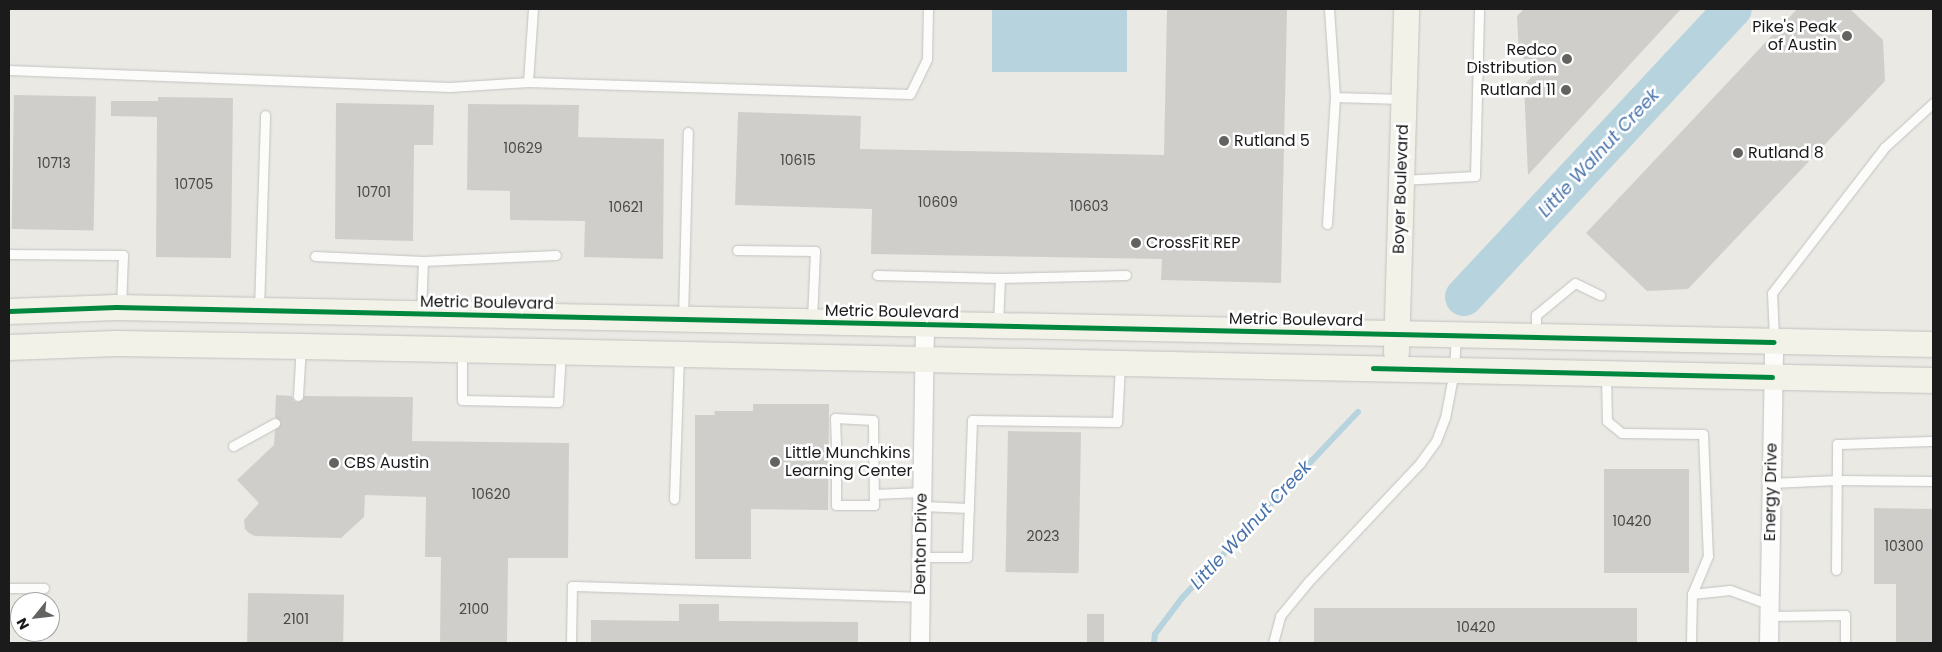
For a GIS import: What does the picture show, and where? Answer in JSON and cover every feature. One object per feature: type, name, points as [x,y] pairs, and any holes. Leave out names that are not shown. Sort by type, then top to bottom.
[{"type":"main road","name":"Boyer Boulevard","points":[[1396,369],[1406,9]]},
{"type":"main road","name":"Metric Boulevard","points":[[9,311],[121,307],[1536,338],[1933,344]]},
{"type":"main road","points":[[9,346],[115,343],[301,346],[1606,375],[1933,380]]},
{"type":"street","name":"Denton Drive","points":[[920,643],[925,325]]},
{"type":"street","name":"Energy Drive","points":[[1769,643],[1768,610],[1774,342]]},
{"type":"lane","points":[[528,82],[533,9]]},
{"type":"lane","points":[[9,70],[450,87],[528,82],[910,94],[927,59],[928,9]]},
{"type":"lane","points":[[1327,224],[1335,96],[1329,9]]},
{"type":"lane","points":[[1402,180],[1475,176],[1479,9]]},
{"type":"lane","points":[[1335,96],[1404,100]]},
{"type":"lane","points":[[1774,342],[1772,293],[1885,147],[1933,103]]},
{"type":"lane","points":[[259,311],[265,114]]},
{"type":"lane","points":[[683,319],[688,132]]},
{"type":"lane","points":[[738,250],[816,251],[812,322]]},
{"type":"lane","points":[[9,254],[123,255],[121,307]]},
{"type":"lane","points":[[315,256],[424,261],[556,255]]},
{"type":"lane","points":[[421,314],[424,261]]},
{"type":"lane","points":[[877,275],[1000,278],[1126,276]]},
{"type":"lane","points":[[998,327],[1000,278]]},
{"type":"lane","points":[[1536,338],[1536,314],[1575,283],[1600,295]]},
{"type":"lane","points":[[1273,643],[1280,616],[1308,582],[1420,463],[1436,441],[1445,418],[1454,371],[1456,336]]},
{"type":"lane","points":[[298,396],[301,346]]},
{"type":"lane","points":[[462,350],[462,400],[558,402],[561,352]]},
{"type":"lane","points":[[674,499],[679,354]]},
{"type":"lane","points":[[921,557],[966,557],[969,508],[970,423],[972,420],[1117,422],[1120,363]]},
{"type":"lane","points":[[1606,375],[1607,420],[1622,433],[1703,434],[1708,556],[1692,594],[1691,643]]},
{"type":"lane","points":[[836,450],[835,418],[873,420],[874,505],[836,505],[836,471]]},
{"type":"lane","points":[[233,446],[275,423]]},
{"type":"lane","points":[[1836,570],[1837,444],[1933,441]]},
{"type":"lane","points":[[1771,483],[1837,480],[1933,481]]},
{"type":"lane","points":[[874,494],[922,499],[969,508]]},
{"type":"lane","points":[[571,643],[572,586],[920,597]]},
{"type":"lane","points":[[9,588],[44,588]]},
{"type":"lane","points":[[1692,594],[1730,590],[1768,610],[1845,615],[1845,643]]},
{"type":"water","points":[[992,9],[1127,9],[1127,72],[992,72]]},
{"type":"building","points":[[1167,9],[1287,9],[1281,283],[1161,280],[1162,259],[871,254],[872,209],[735,205],[738,112],[861,116],[860,149],[1164,155]]},
{"type":"building","name":"Rutland 11","points":[[1524,9],[1681,9],[1528,175],[1524,85],[1537,71],[1519,54],[1517,16]]},
{"type":"building","name":"Rutland 8","points":[[1797,9],[1850,9],[1883,40],[1885,81],[1688,289],[1647,291],[1586,233]]},
{"type":"building","points":[[14,95],[96,96],[94,230],[12,229]]},
{"type":"building","points":[[158,97],[233,98],[231,258],[156,257],[157,117],[111,116],[111,101],[158,101]]},
{"type":"building","points":[[336,103],[434,105],[433,145],[414,145],[413,241],[335,239]]},
{"type":"building","points":[[468,104],[579,105],[578,137],[664,139],[663,259],[584,257],[585,221],[510,220],[510,191],[467,190]]},
{"type":"building","points":[[276,395],[292,396],[294,401],[298,402],[303,400],[304,396],[413,397],[412,441],[569,443],[568,558],[508,558],[507,643],[440,643],[441,557],[425,557],[426,497],[365,495],[364,517],[341,538],[255,536],[245,529],[244,520],[259,503],[237,480],[274,445],[275,430],[281,423],[275,417]]},
{"type":"building","points":[[753,404],[829,404],[828,510],[751,509],[751,559],[695,559],[695,415],[715,415],[714,411],[753,411]]},
{"type":"building","points":[[1008,431],[1081,432],[1079,573],[1006,572]]},
{"type":"building","points":[[1604,469],[1689,469],[1689,573],[1604,573]]},
{"type":"building","points":[[1874,508],[1933,509],[1933,643],[1896,643],[1896,584],[1874,584]]},
{"type":"building","points":[[248,593],[344,595],[343,643],[247,643]]},
{"type":"building","points":[[679,604],[719,604],[719,621],[858,622],[858,643],[591,643],[591,620],[679,621]]},
{"type":"building","points":[[1314,608],[1637,608],[1637,643],[1314,643]]},
{"type":"building","points":[[1087,614],[1104,614],[1104,643],[1087,643]]},
{"type":"waterway","name":"Little Walnut Creek","points":[[1464,297],[1733,9]]},
{"type":"waterway","name":"Little Walnut Creek","points":[[1154,643],[1155,634],[1182,598],[1358,412]]},
{"type":"cycle path","points":[[9,311],[116,307],[1774,342]]},
{"type":"cycle path","points":[[1373,368],[1772,377]]},
{"type":"place","name":"Pike's Peak of Austin","points":[[1847,36]]},
{"type":"place","name":"Redco Distribution","points":[[1567,59]]},
{"type":"place","name":"Rutland 11","points":[[1566,90]]},
{"type":"place","name":"Rutland 5","points":[[1224,141]]},
{"type":"place","name":"Rutland 8","points":[[1738,153]]},
{"type":"place","name":"CrossFit REP","points":[[1136,243]]},
{"type":"place","name":"Little Munchkins Learning Center","points":[[775,462]]},
{"type":"place","name":"CBS Austin","points":[[334,463]]}]
